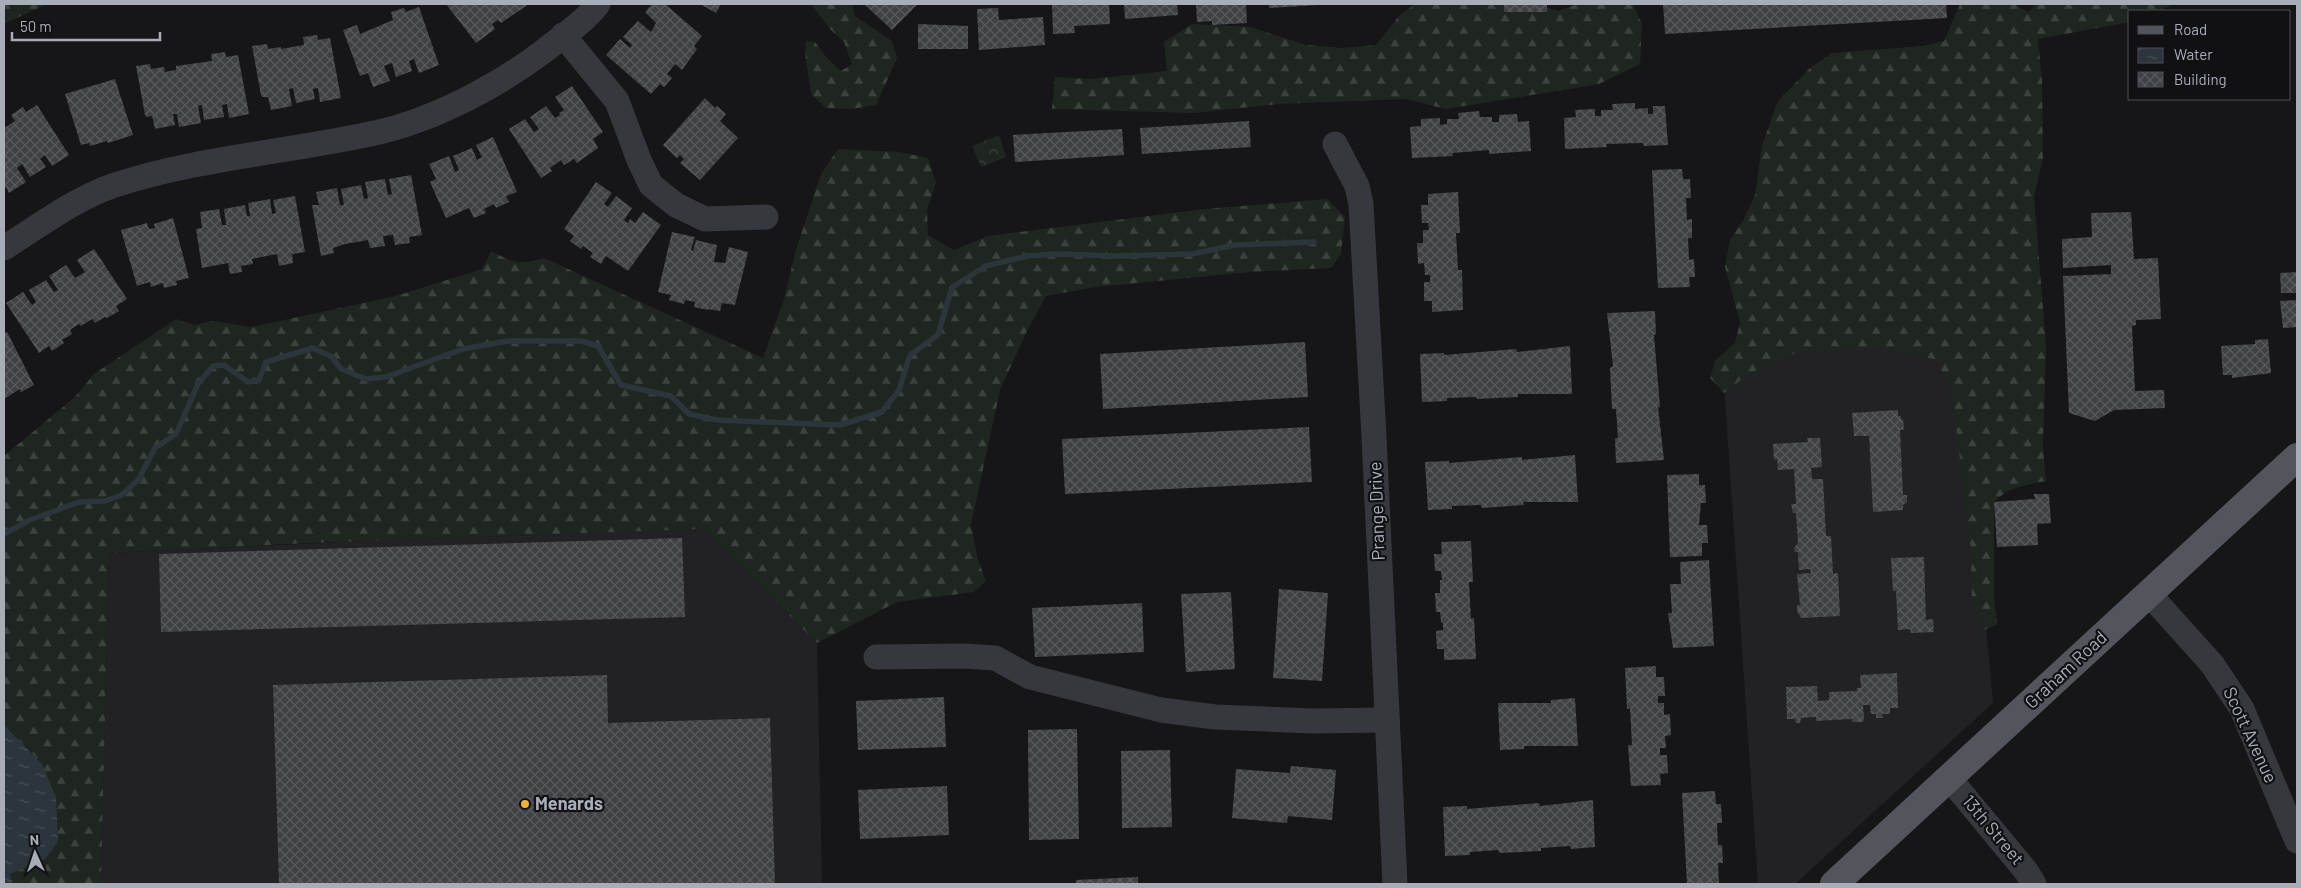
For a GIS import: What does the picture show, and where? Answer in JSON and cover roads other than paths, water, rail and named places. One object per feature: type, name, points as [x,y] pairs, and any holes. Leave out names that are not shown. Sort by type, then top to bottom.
[{"type":"main road","name":"Graham Road","points":[[1834,884],[2297,457]]},
{"type":"street","points":[[4,248],[57,213],[111,186],[182,168],[376,132],[435,114],[510,74],[563,35],[598,4]]},
{"type":"street","points":[[563,35],[618,101],[639,160],[651,186],[676,205],[705,219],[766,217]]},
{"type":"street","name":"Prange Drive","points":[[1336,144],[1357,186],[1361,204],[1395,884]]},
{"type":"street","name":"Scott Avenue","points":[[2149,594],[2212,664],[2242,709],[2297,841]]},
{"type":"street","points":[[876,657],[964,656],[995,658],[1030,677],[1161,710],[1215,717],[1312,721],[1387,720]]},
{"type":"street","name":"13th Street","points":[[1949,778],[2026,870],[2034,884]]},
{"type":"water","points":[[4,725],[42,764],[56,797],[58,842],[44,860],[10,874],[13,884],[4,884]]},
{"type":"waterway","points":[[4,534],[30,520],[79,502],[105,501],[122,495],[138,480],[155,448],[176,434],[198,384],[213,366],[224,365],[248,382],[259,380],[266,362],[313,348],[332,357],[341,369],[366,379],[386,377],[463,349],[508,341],[581,341],[598,346],[621,385],[671,396],[689,414],[717,420],[840,425],[882,412],[899,390],[910,355],[938,335],[952,287],[986,266],[1027,256],[1058,254],[1116,256],[1192,254],[1235,245],[1314,242]]},
{"type":"place","name":"Menards","points":[[525,804]]}]
